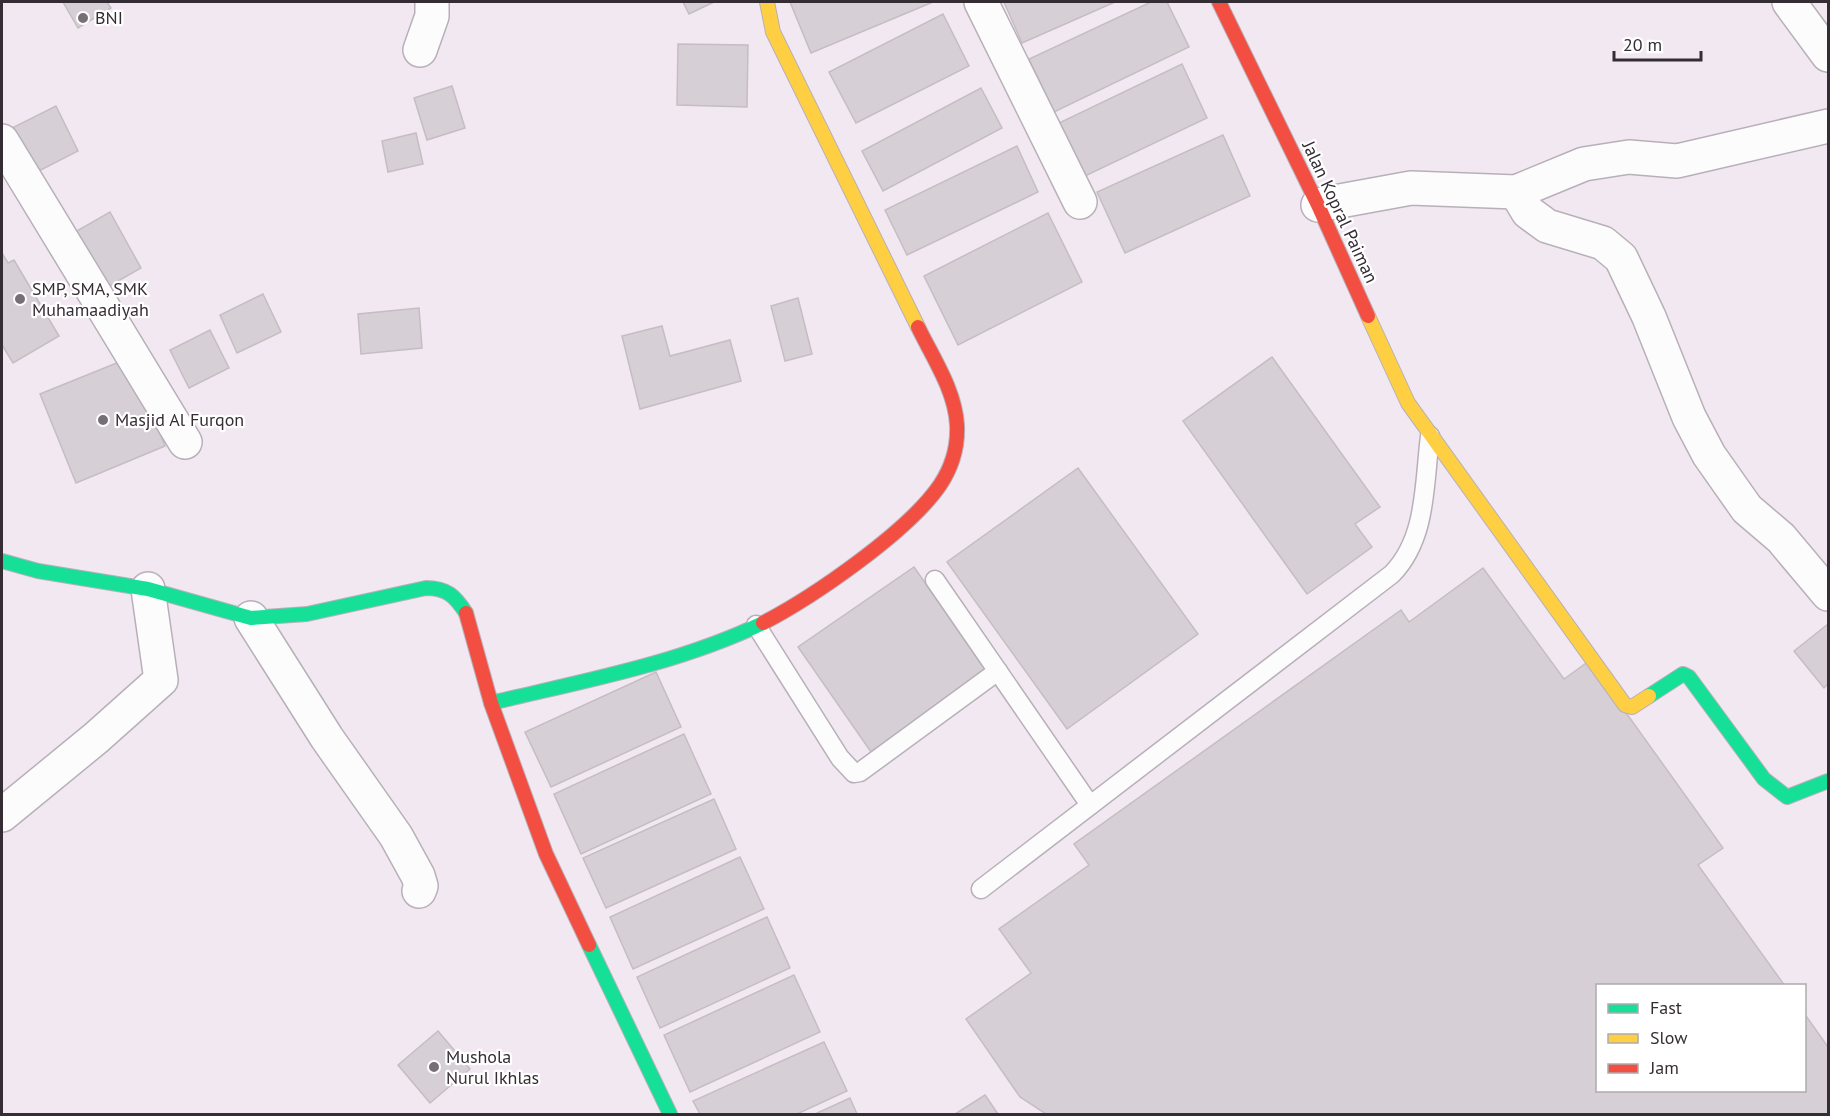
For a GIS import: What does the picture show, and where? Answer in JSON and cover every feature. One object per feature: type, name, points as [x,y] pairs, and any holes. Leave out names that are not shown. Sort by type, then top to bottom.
[{"type":"street","points":[[420,50],[432,16],[432,2]]},
{"type":"street","points":[[491,703],[652,664],[718,642],[778,614],[873,549],[923,505],[941,484],[952,463],[960,434],[954,401],[773,32],[767,2]]},
{"type":"street","points":[[981,2],[1080,202]]},
{"type":"street","name":"Jalan Kopral Paiman","points":[[1219,2],[1318,205],[1408,403],[1625,705],[1632,707],[1683,674],[1689,677],[1764,779],[1776,790],[1787,797],[1828,782]]},
{"type":"street","points":[[1789,2],[1828,55]]},
{"type":"street","points":[[1318,205],[1411,188],[1516,192],[1584,164],[1629,157],[1677,161],[1828,126]]},
{"type":"street","points":[[2,141],[185,442]]},
{"type":"street","points":[[1516,192],[1528,212],[1547,226],[1603,243],[1622,258],[1646,309],[1689,417],[1709,455],[1747,509],[1781,538],[1828,594]]},
{"type":"street","points":[[2,561],[38,571],[148,589],[250,618],[307,614],[426,588],[440,588],[460,600],[469,617],[491,703],[546,854],[670,1114]]},
{"type":"street","points":[[2,815],[96,738],[161,680],[148,589]]},
{"type":"street","points":[[250,618],[327,738],[396,836],[418,876],[421,886],[419,891]]},
{"type":"lane","points":[[981,889],[1392,574],[1404,561],[1418,533],[1430,436]]},
{"type":"lane","points":[[936,579],[1090,805]]},
{"type":"lane","points":[[756,625],[840,758],[854,773],[860,772],[998,671]]},
{"type":"building","name":"BNI","points":[[63,2],[107,2],[111,8],[78,28]]},
{"type":"building","points":[[683,2],[714,2],[689,14]]},
{"type":"building","points":[[790,2],[933,2],[811,53]]},
{"type":"building","points":[[1004,2],[1115,2],[1022,43]]},
{"type":"building","points":[[1151,2],[1167,2],[1189,47],[1054,112],[1029,59]]},
{"type":"building","points":[[943,14],[969,66],[856,123],[829,72]]},
{"type":"building","points":[[678,44],[748,45],[747,107],[677,105]]},
{"type":"building","points":[[1182,64],[1207,118],[1085,176],[1059,123]]},
{"type":"building","points":[[452,86],[465,128],[427,140],[414,98]]},
{"type":"building","points":[[981,88],[1002,128],[883,191],[862,151]]},
{"type":"building","points":[[56,106],[78,151],[33,174],[10,129]]},
{"type":"building","points":[[416,133],[423,164],[388,172],[382,141]]},
{"type":"building","points":[[1223,135],[1250,196],[1125,253],[1097,192]]},
{"type":"building","points":[[1017,146],[1038,192],[907,255],[885,210]]},
{"type":"building","points":[[110,212],[141,268],[106,288],[75,232]]},
{"type":"building","points":[[1048,213],[1082,282],[958,345],[924,276]]},
{"type":"building","name":"SMP, SMA, SMK Muhamaadiyah","points":[[2,253],[8,263],[14,260],[59,336],[13,363],[2,345]]},
{"type":"building","points":[[263,294],[281,332],[237,353],[220,315]]},
{"type":"building","points":[[798,298],[812,354],[785,361],[771,306]]},
{"type":"building","points":[[419,308],[422,348],[361,354],[358,314]]},
{"type":"building","points":[[662,326],[670,356],[730,340],[741,381],[640,409],[622,336]]},
{"type":"building","points":[[210,330],[229,368],[189,388],[170,350]]},
{"type":"building","points":[[1272,357],[1380,507],[1355,524],[1372,547],[1307,594],[1183,421]]},
{"type":"building","name":"Masjid Al Furqon","points":[[129,358],[165,446],[76,483],[40,394]]},
{"type":"building","points":[[1078,468],[1198,634],[1067,729],[947,562]]},
{"type":"building","points":[[914,567],[987,672],[871,752],[798,647]]},
{"type":"building","points":[[1483,568],[1564,679],[1589,661],[1723,848],[1698,865],[1784,984],[1596,984],[1596,1092],[1806,1092],[1806,1016],[1828,1047],[1828,1114],[1046,1114],[1020,1097],[966,1019],[1031,973],[999,929],[1089,865],[1074,844],[1401,610],[1409,622]]},
{"type":"building","points":[[1828,624],[1828,684],[1824,688],[1794,651]]},
{"type":"building","points":[[656,672],[681,727],[551,787],[525,732]]},
{"type":"building","points":[[684,734],[711,794],[581,854],[554,794]]},
{"type":"building","points":[[714,799],[736,849],[606,908],[583,858]]},
{"type":"building","points":[[740,857],[764,909],[633,969],[610,917]]},
{"type":"building","points":[[767,917],[790,968],[660,1028],[637,977]]},
{"type":"building","points":[[794,975],[820,1032],[690,1092],[664,1035]]},
{"type":"building","name":"Mushola Nurul Ikhlas","points":[[438,1031],[470,1069],[430,1103],[398,1065]]},
{"type":"building","points":[[824,1042],[847,1091],[797,1114],[700,1114],[693,1101]]},
{"type":"building","points":[[985,1095],[998,1114],[955,1114]]},
{"type":"building","points":[[850,1098],[857,1114],[815,1114]]},
{"type":"traffic: fast","points":[[2,561],[38,571],[148,589],[251,618],[307,614],[426,588],[450,594],[466,613]]},
{"type":"traffic: fast","points":[[491,703],[663,661],[763,623]]},
{"type":"traffic: fast","points":[[1649,696],[1683,674],[1689,677],[1764,779],[1787,797],[1828,781]]},
{"type":"traffic: fast","points":[[589,945],[670,1114]]},
{"type":"traffic: slow","points":[[767,2],[773,32],[918,327]]},
{"type":"traffic: slow","points":[[1368,316],[1408,403],[1625,705],[1632,707],[1649,696]]},
{"type":"traffic: jam","points":[[1219,2],[1318,205],[1368,316]]},
{"type":"traffic: jam","points":[[763,623],[833,580],[883,542],[906,523],[944,478],[955,448],[957,433],[955,412],[948,387],[918,327]]},
{"type":"traffic: jam","points":[[466,613],[491,703],[546,854],[589,945]]},
{"type":"place","name":"BNI","points":[[83,18]]},
{"type":"place","name":"SMP, SMA, SMK Muhamaadiyah","points":[[20,299]]},
{"type":"place","name":"Masjid Al Furqon","points":[[103,420]]},
{"type":"place","name":"Mushola Nurul Ikhlas","points":[[434,1067]]}]
